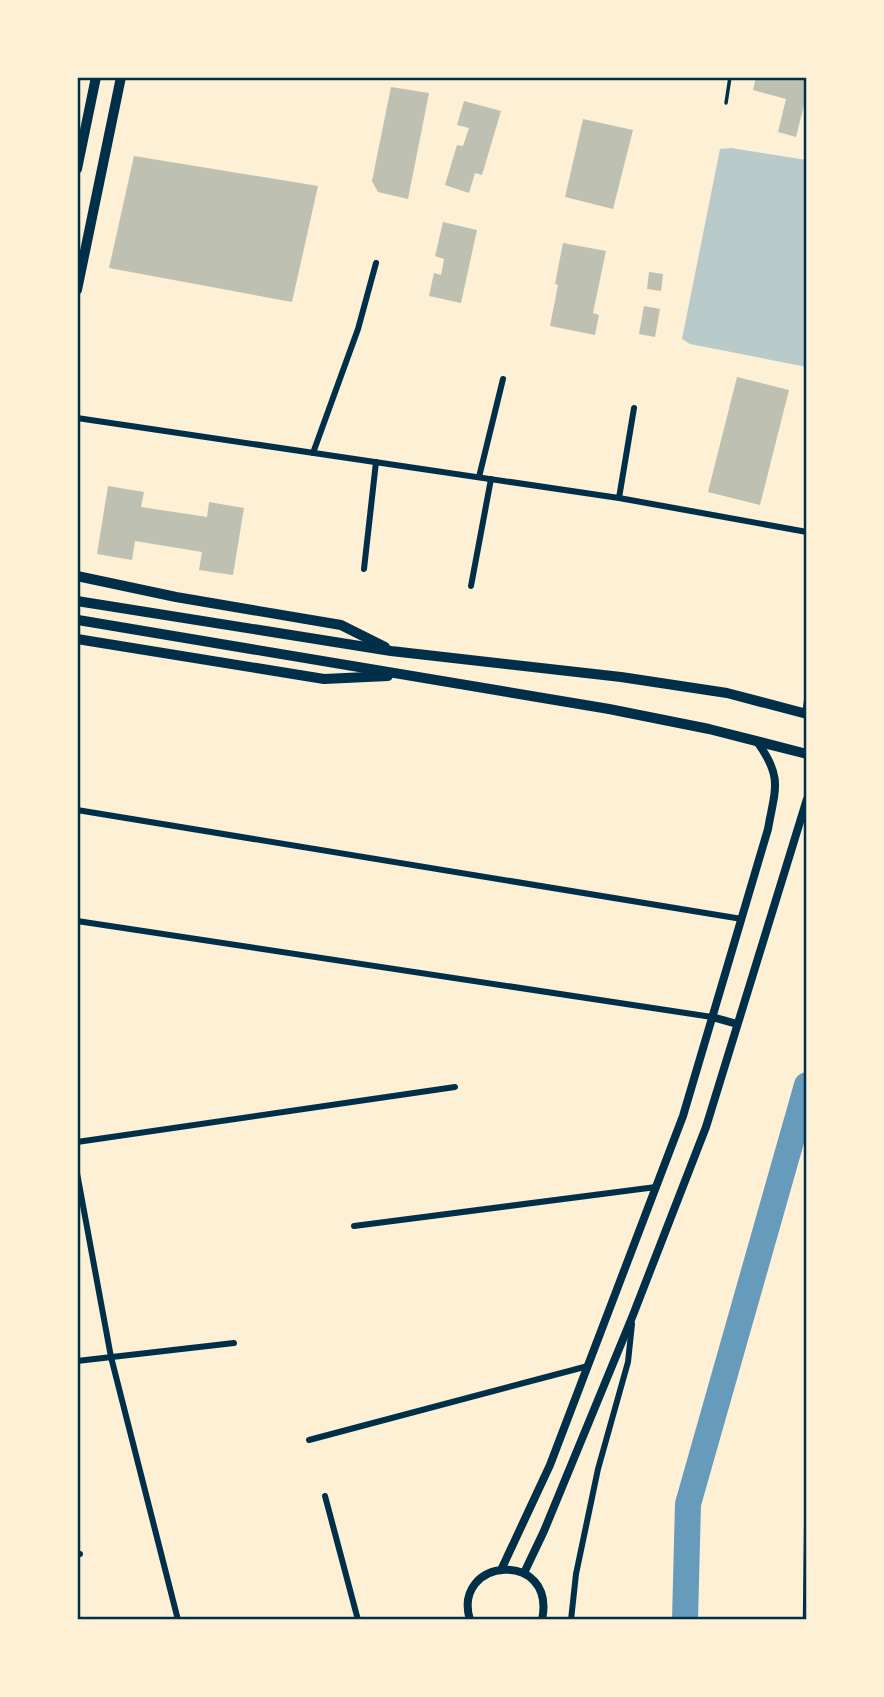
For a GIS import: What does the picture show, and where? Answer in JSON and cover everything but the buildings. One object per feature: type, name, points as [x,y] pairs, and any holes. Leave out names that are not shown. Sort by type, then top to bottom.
[{"type":"main road","points":[[77,169],[96,77]]},
{"type":"main road","points":[[77,290],[79,267],[121,77]]},
{"type":"main road","points":[[77,576],[176,597],[341,625],[391,651]]},
{"type":"main road","points":[[77,601],[391,651],[621,677],[727,694],[806,714]]},
{"type":"main road","points":[[78,620],[609,709],[709,729],[807,754]]},
{"type":"main road","points":[[77,639],[324,679],[409,675]]},
{"type":"street","points":[[313,453],[358,329],[376,263]]},
{"type":"street","points":[[479,477],[503,379]]},
{"type":"street","points":[[619,498],[634,408]]},
{"type":"street","points":[[77,418],[619,498],[807,532]]},
{"type":"street","points":[[364,569],[376,462]]},
{"type":"street","points":[[471,586],[491,479]]},
{"type":"street","points":[[806,714],[807,700]]},
{"type":"street","points":[[502,1568],[550,1465],[682,1116],[768,829],[776,782],[771,761],[758,743]]},
{"type":"street","points":[[524,1573],[633,1315],[706,1127],[807,799]]},
{"type":"street","points":[[77,810],[742,919]]},
{"type":"street","points":[[77,922],[712,1017],[737,1024]]},
{"type":"street","points":[[77,1142],[456,1087]]},
{"type":"street","points":[[77,1174],[111,1357],[178,1620]]},
{"type":"street","points":[[354,1226],[656,1187]]},
{"type":"street","points":[[570,1620],[576,1574],[598,1469],[628,1362],[633,1315]]},
{"type":"street","points":[[77,1361],[234,1343]]},
{"type":"street","points":[[309,1440],[588,1366]]},
{"type":"street","points":[[325,1496],[358,1620]]},
{"type":"street","points":[[467,1619],[467,1603],[471,1590],[489,1572],[502,1568],[524,1573],[535,1581],[545,1608],[542,1620]]},
{"type":"lane","points":[[726,103],[730,77]]},
{"type":"path","points":[[804,1620],[807,1390]]},
{"type":"shaded area","points":[[731,148],[807,160],[807,367],[690,344],[682,339],[720,149]]},
{"type":"waterway","points":[[685,1620],[688,1504],[807,1085]]}]
